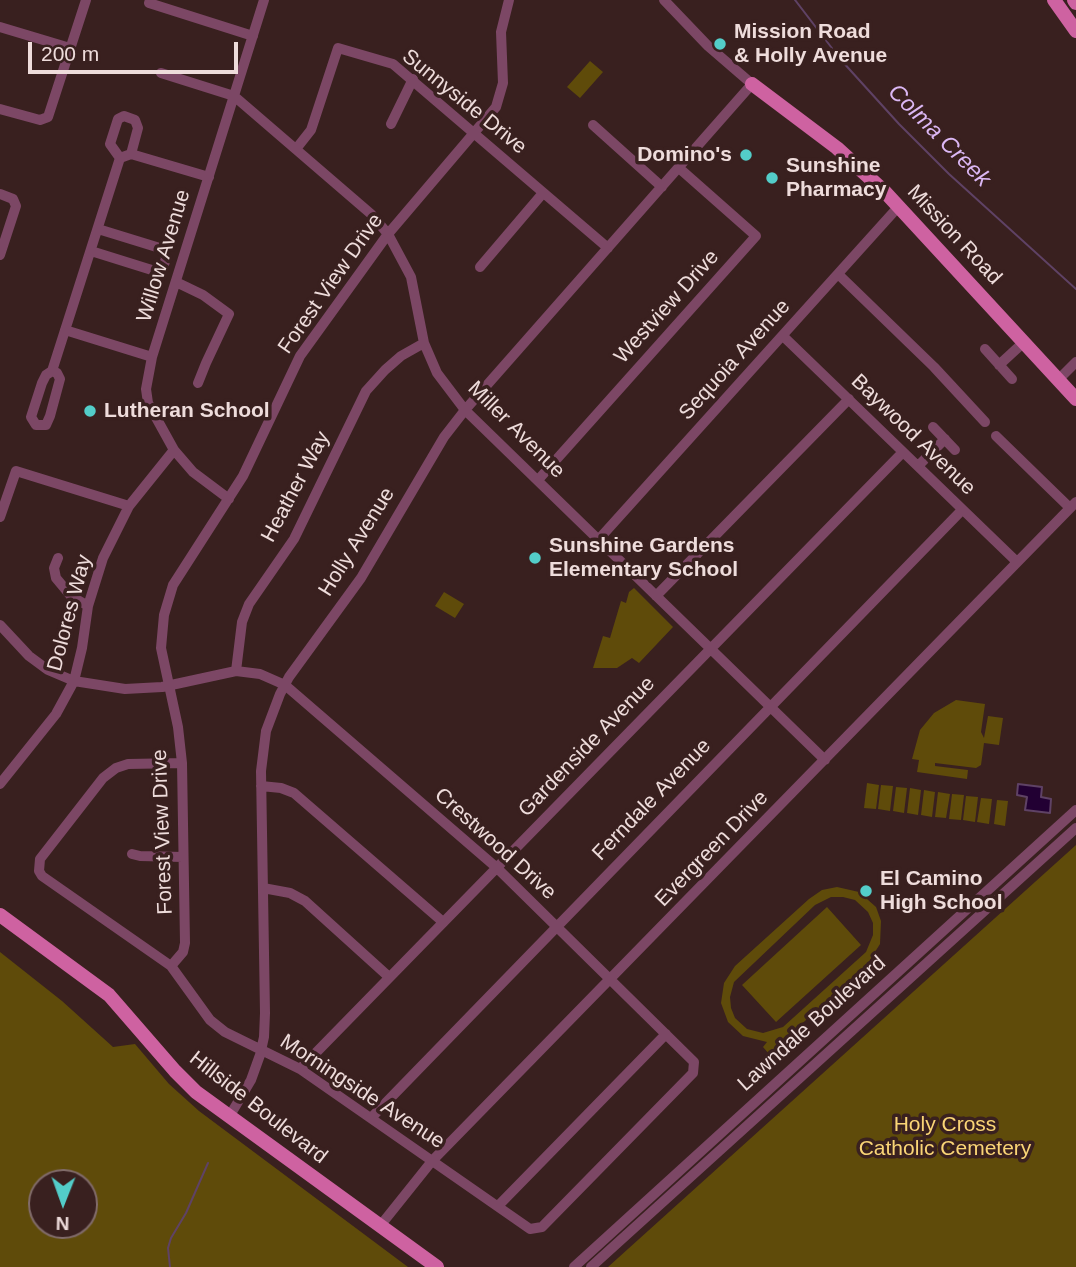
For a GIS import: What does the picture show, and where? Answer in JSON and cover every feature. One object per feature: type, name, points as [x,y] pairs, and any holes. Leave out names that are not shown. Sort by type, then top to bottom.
[{"type":"main road","points":[[1054,0],[1076,31]]},
{"type":"main road","name":"Mission Road","points":[[752,84],[837,148],[899,206],[1076,399]]},
{"type":"main road","name":"Hillside Boulevard","points":[[0,915],[109,995],[182,1079],[229,1117],[437,1267]]},
{"type":"street","points":[[0,108],[40,120],[48,117],[86,0]]},
{"type":"street","points":[[150,0],[149,3],[253,36]]},
{"type":"street","name":"Willow Avenue","points":[[229,499],[193,472],[174,450],[146,389],[152,357],[264,0]]},
{"type":"street","name":"Forest View Drive","points":[[172,966],[183,952],[185,943],[182,763],[161,648],[164,615],[173,584],[243,476],[300,356],[388,234],[496,107],[503,83],[501,32],[509,0]]},
{"type":"street","name":"Mission Road","points":[[664,0],[706,44],[752,84]]},
{"type":"street","points":[[0,27],[71,48]]},
{"type":"street","name":"Sunnyside Drive","points":[[296,149],[311,130],[338,48],[393,64],[608,248]]},
{"type":"street","points":[[161,73],[234,96]]},
{"type":"street","points":[[391,124],[413,79]]},
{"type":"street","name":"Holly Avenue","points":[[229,1117],[248,1086],[262,1050],[265,1021],[261,763],[266,731],[285,685],[361,578],[444,437],[752,84]]},
{"type":"street","name":"Miller Avenue","points":[[234,96],[371,214],[388,234],[411,277],[424,343],[437,373],[465,410],[825,760]]},
{"type":"street","points":[[593,125],[662,187]]},
{"type":"street","points":[[52,371],[57,373],[60,379],[50,416],[46,425],[36,425],[31,417],[42,383],[52,371],[125,155],[209,177]]},
{"type":"street","name":"Westview Drive","points":[[538,480],[756,236],[679,168]]},
{"type":"street","points":[[480,267],[543,193]]},
{"type":"street","points":[[0,194],[13,199],[16,206],[0,255]]},
{"type":"street","name":"Sequoia Avenue","points":[[599,540],[899,206]]},
{"type":"street","points":[[91,251],[155,271],[163,268],[166,258],[163,249],[98,229]]},
{"type":"street","points":[[838,274],[934,367],[985,422]]},
{"type":"street","points":[[176,282],[203,295],[229,314],[198,383]]},
{"type":"street","points":[[65,330],[152,357]]},
{"type":"street","name":"Baywood Avenue","points":[[783,336],[1017,562]]},
{"type":"street","points":[[999,365],[1024,342]]},
{"type":"street","name":"Heather Way","points":[[236,671],[240,632],[249,604],[294,539],[366,391],[393,363],[424,343]]},
{"type":"street","points":[[985,349],[1012,379]]},
{"type":"street","points":[[1058,380],[1076,362]]},
{"type":"street","points":[[656,596],[849,399]]},
{"type":"street","points":[[933,427],[955,450]]},
{"type":"street","points":[[996,436],[1073,505]]},
{"type":"street","points":[[918,466],[945,439]]},
{"type":"street","name":"Dolores Way","points":[[0,784],[55,714],[74,681],[88,606],[103,558],[129,506],[174,450]]},
{"type":"street","name":"Gardenside Avenue","points":[[300,1069],[903,452]]},
{"type":"street","points":[[0,517],[16,471],[129,506]]},
{"type":"street","name":"Evergreen Drive","points":[[380,1226],[432,1161],[1073,505]]},
{"type":"street","name":"Ferndale Avenue","points":[[371,1118],[962,510]]},
{"type":"street","points":[[58,558],[54,568],[56,578],[71,596],[88,606]]},
{"type":"street","name":"Crestwood Drive","points":[[0,625],[29,656],[48,670],[74,681],[125,689],[170,686],[236,671],[260,674],[285,685],[497,868],[694,1062],[693,1073],[542,1227],[530,1229],[498,1206]]},
{"type":"street","name":"Morningside Avenue","points":[[182,763],[128,764],[116,768],[95,788],[40,859],[38,864],[42,876],[172,966],[210,1020],[225,1032],[300,1069],[498,1206]]},
{"type":"street","points":[[261,786],[281,788],[294,793],[443,922]]},
{"type":"street","name":"Lawndale Boulevard","points":[[574,1267],[1076,810]]},
{"type":"street","name":"Lawndale Boulevard","points":[[591,1267],[1076,828]]},
{"type":"street","points":[[132,854],[183,857]]},
{"type":"street","points":[[263,888],[289,893],[305,901],[389,977]]},
{"type":"street","points":[[498,1206],[666,1034]]},
{"type":"green space","points":[[590,61],[603,72],[580,98],[567,87]]},
{"type":"green space","points":[[634,588],[673,627],[639,663],[632,658],[617,668],[593,668],[603,636],[610,638],[621,601],[626,603],[629,592]]},
{"type":"green space","points":[[444,592],[464,604],[455,618],[435,606]]},
{"type":"green space","points":[[956,700],[985,704],[981,732],[984,738],[988,716],[1003,718],[999,745],[984,743],[981,765],[976,768],[935,763],[935,766],[968,770],[967,779],[917,772],[919,760],[912,759],[920,730],[934,713]]},
{"type":"green space","points":[[867,783],[879,785],[876,809],[864,808]]},
{"type":"green space","points":[[881,785],[893,786],[890,811],[878,809]]},
{"type":"green space","points":[[896,787],[907,788],[904,813],[893,811]]},
{"type":"green space","points":[[910,788],[921,790],[918,815],[907,813]]},
{"type":"green space","points":[[924,790],[935,792],[932,817],[921,815]]},
{"type":"green space","points":[[938,792],[950,794],[946,818],[935,817]]},
{"type":"green space","points":[[952,794],[964,795],[961,820],[949,819]]},
{"type":"green space","points":[[966,796],[978,797],[975,822],[963,820]]},
{"type":"green space","points":[[981,798],[992,799],[989,824],[977,822]]},
{"type":"green space","points":[[997,800],[1008,801],[1005,826],[994,824]]},
{"type":"green space","name":"Holy Cross Catholic Cemetery","points":[[1076,845],[1076,1267],[608,1267]]},
{"type":"green space","points":[[837,887],[859,892],[876,907],[881,921],[880,944],[868,963],[769,1054],[763,1047],[767,1042],[743,1036],[728,1022],[721,1003],[724,983],[735,966],[822,890]],"holes":[[[831,897],[855,900],[868,912],[873,923],[873,935],[866,952],[783,1027],[763,1033],[747,1029],[735,1018],[731,1008],[730,997],[734,982],[815,905]]]},
{"type":"green space","points":[[827,907],[861,945],[776,1022],[742,985]]},
{"type":"green space","points":[[0,952],[62,1001],[113,1047],[135,1044],[169,1084],[199,1111],[408,1267],[0,1267]]},
{"type":"shaded area","points":[[1018,784],[1042,787],[1041,797],[1051,799],[1050,813],[1025,810],[1027,797],[1017,795]]},
{"type":"waterway","name":"Colma Creek","points":[[795,0],[841,60],[899,124],[949,174],[1076,289]]},
{"type":"waterway","points":[[170,1267],[168,1248],[171,1238],[186,1213],[208,1163]]},
{"type":"place","name":"Mission Road & Holly Avenue","points":[[720,44]]},
{"type":"place","name":"Domino's","points":[[746,155]]},
{"type":"place","name":"Sunshine Pharmacy","points":[[772,178]]},
{"type":"place","name":"Lutheran School","points":[[90,411]]},
{"type":"place","name":"Sunshine Gardens Elementary School","points":[[535,558]]},
{"type":"place","name":"El Camino High School","points":[[866,891]]}]
